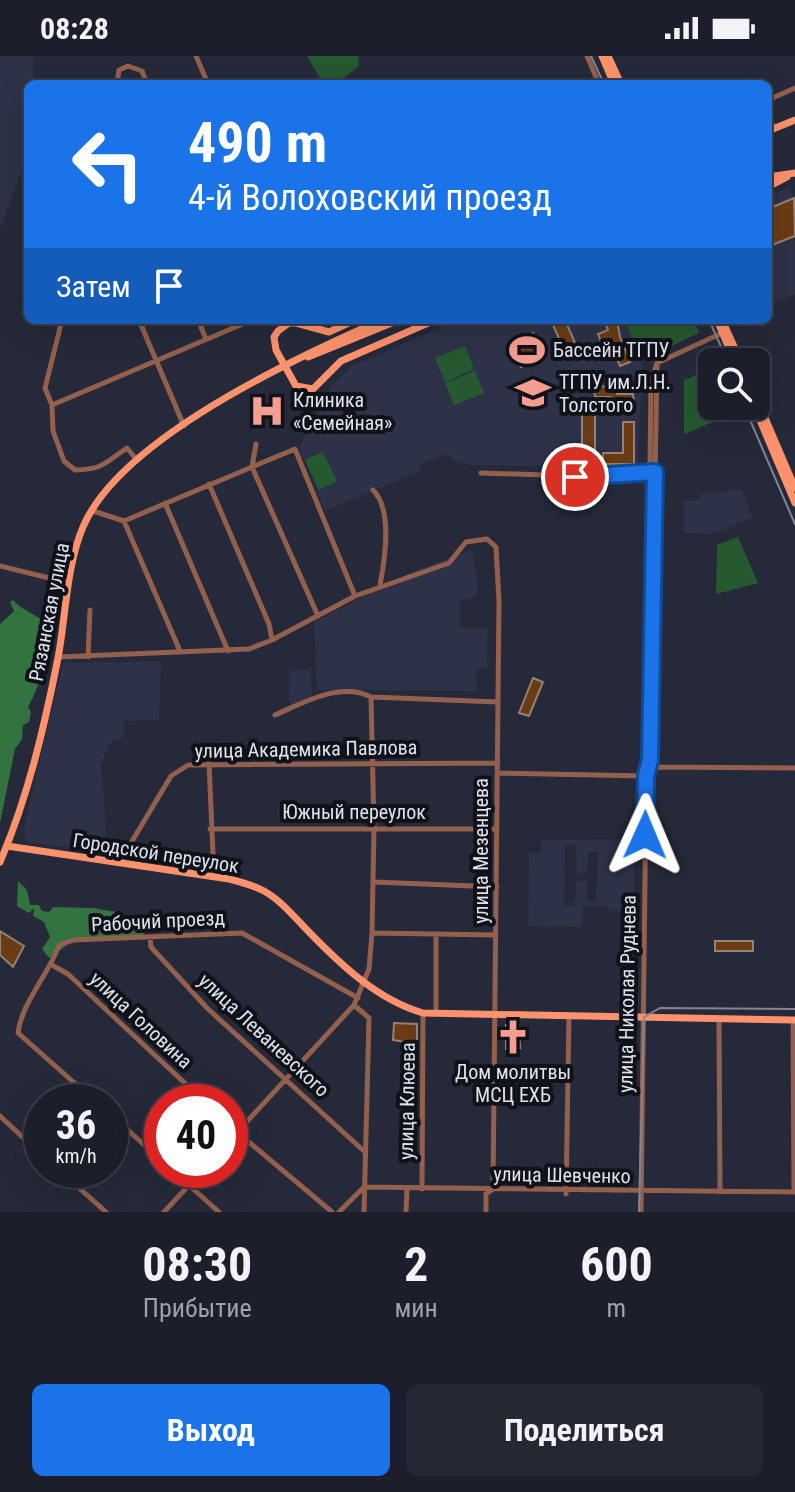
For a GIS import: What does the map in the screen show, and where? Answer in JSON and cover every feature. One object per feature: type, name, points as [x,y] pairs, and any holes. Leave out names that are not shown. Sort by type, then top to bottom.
[{"type":"main road","points":[[602,56],[612,80]]},
{"type":"main road","points":[[608,56],[619,80]]},
{"type":"main road","points":[[772,130],[795,120]]},
{"type":"main road","points":[[772,177],[793,174]]},
{"type":"main road","points":[[772,185],[793,174]]},
{"type":"main road","points":[[288,324],[274,337],[276,350],[296,386],[302,390],[313,389],[341,361],[426,324]]},
{"type":"main road","points":[[306,324],[329,332],[351,334]]},
{"type":"main road","points":[[329,332],[346,324]]},
{"type":"main road","name":"Рязанская улица","points":[[0,862],[3,846],[34,765],[80,537],[108,487],[136,459],[184,426],[284,366],[373,324]]},
{"type":"main road","name":"Рязанская улица","points":[[284,366],[389,324]]},
{"type":"main road","points":[[722,324],[732,348]]},
{"type":"main road","points":[[760,420],[795,503]]},
{"type":"main road","points":[[766,420],[795,488]]},
{"type":"main road","name":"Городской переулок","points":[[3,846],[251,885],[273,897],[328,952],[366,983],[405,1007],[423,1013],[794,1020]]},
{"type":"street","points":[[196,56],[206,80]]},
{"type":"street","points":[[587,56],[597,80]]},
{"type":"street","points":[[118,80],[119,70],[128,66],[142,71],[145,80]]},
{"type":"street","points":[[772,98],[795,88]]},
{"type":"street","points":[[61,324],[45,388],[52,405],[53,431],[64,461],[75,470],[107,466],[127,448],[136,459]]},
{"type":"street","points":[[141,324],[184,426]]},
{"type":"street","points":[[200,324],[206,339]]},
{"type":"street","points":[[52,405],[241,324]]},
{"type":"street","name":"улица Николая Руднева","points":[[641,1212],[654,376],[657,363],[725,332]]},
{"type":"street","points":[[256,444],[252,467],[318,616]]},
{"type":"street","points":[[92,511],[124,521],[295,449],[355,596]]},
{"type":"street","points":[[481,473],[606,477],[652,472]]},
{"type":"street","name":"улица Николая Руднева","points":[[646,776],[650,767],[652,472]]},
{"type":"street","points":[[209,484],[269,624],[272,640]]},
{"type":"street","points":[[58,657],[249,649],[380,586],[386,547],[385,518],[378,495],[373,490]]},
{"type":"street","points":[[165,503],[228,651]]},
{"type":"street","points":[[124,521],[180,651]]},
{"type":"street","name":"улица Мезенцева","points":[[380,586],[449,563],[466,542],[487,539],[496,547],[498,773],[493,1189],[486,1194],[486,1212]]},
{"type":"street","points":[[0,566],[70,583]]},
{"type":"street","points":[[88,657],[90,610]]},
{"type":"street","points":[[275,715],[315,697],[340,693],[498,702]]},
{"type":"street","points":[[248,1120],[354,1005],[366,983],[374,882],[371,697]]},
{"type":"street","points":[[209,763],[214,877]]},
{"type":"street","name":"улица Академика Павлова","points":[[119,863],[171,776],[188,765],[498,763]]},
{"type":"street","points":[[650,767],[795,768]]},
{"type":"street","points":[[498,773],[646,776]]},
{"type":"street","name":"Южный переулок","points":[[210,829],[497,829]]},
{"type":"street","points":[[374,882],[497,887]]},
{"type":"street","name":"Рабочий проезд","points":[[52,965],[59,945],[74,940],[242,933],[358,998]]},
{"type":"street","points":[[372,933],[496,935]]},
{"type":"street","points":[[436,934],[436,1015]]},
{"type":"street","name":"улица Леваневского","points":[[150,938],[151,947],[207,1008],[287,1077],[365,1152]]},
{"type":"street","points":[[52,965],[24,1011],[18,1033],[76,1084]]},
{"type":"street","name":"улица Головина","points":[[52,965],[68,974],[186,1084]]},
{"type":"street","points":[[354,1005],[369,1018],[364,1212]]},
{"type":"street","name":"улица Клюева","points":[[422,1189],[423,1013]]},
{"type":"street","points":[[566,1193],[569,1015]]},
{"type":"street","points":[[719,1019],[720,1192]]},
{"type":"street","points":[[794,1020],[794,1192]]},
{"type":"street","points":[[0,1116],[24,1138]]},
{"type":"street","points":[[128,1130],[144,1145]]},
{"type":"street","points":[[248,1141],[332,1212]]},
{"type":"street","points":[[339,1212],[364,1187]]},
{"type":"street","name":"улица Шевченко","points":[[364,1187],[566,1193],[794,1192]]},
{"type":"street","points":[[79,1188],[106,1212]]},
{"type":"street","points":[[164,1212],[186,1188]]},
{"type":"street","points":[[192,1188],[219,1212]]},
{"type":"street","name":"улица Клюева","points":[[406,1212],[407,1189]]},
{"type":"shaded area","points":[[0,56],[33,56],[33,80],[24,80],[24,164],[0,229]]},
{"type":"shaded area","points":[[788,188],[795,200],[795,295],[772,302],[772,194]]},
{"type":"shaded area","name":"ТГПУ им.Л.Н. Толстого","points":[[449,324],[626,324],[642,360],[638,468],[473,465],[454,462],[449,453],[419,465],[420,471],[325,511],[299,447],[332,385],[352,366]]},
{"type":"shaded area","points":[[741,489],[753,517],[714,534],[684,533],[684,501],[700,500],[700,494]]},
{"type":"shaded area","points":[[472,550],[477,596],[460,602],[460,627],[488,629],[487,668],[477,669],[476,691],[317,690],[314,622],[411,572]]},
{"type":"shaded area","points":[[161,661],[159,720],[125,721],[123,738],[110,742],[101,764],[108,853],[27,842],[23,831],[63,663]]},
{"type":"shaded area","points":[[310,670],[312,695],[290,706],[289,671]]},
{"type":"shaded area","points":[[634,839],[634,912],[615,911],[600,905],[583,907],[582,927],[528,926],[529,853],[541,853],[541,840]],"holes":[[[565,845],[575,845],[577,873],[587,873],[588,852],[598,852],[596,902],[587,901],[587,881],[577,881],[574,906],[564,906]]]},
{"type":"green space","points":[[307,56],[358,56],[359,66],[345,77],[321,80]]},
{"type":"green space","points":[[626,324],[696,324],[699,333],[642,360]]},
{"type":"green space","points":[[465,346],[474,369],[445,382],[435,358]]},
{"type":"green space","points":[[475,371],[484,393],[454,405],[445,383]]},
{"type":"green space","points":[[698,374],[698,420],[718,420],[684,434],[684,380]]},
{"type":"green space","points":[[323,452],[337,481],[319,490],[305,460]]},
{"type":"green space","points":[[738,537],[758,583],[716,594],[717,545]]},
{"type":"green space","points":[[13,600],[50,627],[45,635],[44,653],[38,655],[41,674],[28,707],[31,712],[29,722],[23,725],[22,739],[15,749],[0,823],[0,624],[14,611],[10,602]]},
{"type":"green space","points":[[18,881],[27,890],[30,905],[39,905],[42,911],[49,912],[53,907],[116,912],[125,922],[141,926],[145,937],[74,940],[49,958],[42,949],[50,937],[44,922],[33,916],[34,908],[29,913],[17,906]]},
{"type":"building","points":[[794,198],[795,236],[772,245],[772,207]]},
{"type":"building","points":[[553,324],[567,324],[579,352],[567,357]]},
{"type":"building","points":[[606,324],[618,324],[630,362],[620,366],[610,341],[602,344],[598,334],[608,330]]},
{"type":"building","name":"Бассейн ТГПУ","points":[[533,333],[543,357],[521,367],[510,343]]},
{"type":"building","points":[[594,386],[617,387],[617,394],[633,394],[634,404],[611,404],[611,397],[595,397]]},
{"type":"building","points":[[582,406],[595,406],[595,464],[582,464]]},
{"type":"building","points":[[623,422],[634,422],[634,464],[603,464],[603,453],[623,453]]},
{"type":"building","points":[[533,678],[543,682],[529,716],[519,713]]},
{"type":"building","points":[[0,931],[24,946],[13,967],[0,955]]},
{"type":"building","points":[[715,941],[753,941],[753,951],[715,951]]},
{"type":"building","points":[[394,1023],[417,1024],[417,1044],[393,1040]]},
{"type":"building","name":"Дом молитвы МСЦ ЕХБ","points":[[506,1025],[519,1025],[520,1048],[506,1049]]},
{"type":"tram line","points":[[591,56],[602,80]]},
{"type":"tram line","points":[[711,324],[722,348]]},
{"type":"tram line","points":[[750,420],[795,524]]},
{"type":"tram line","points":[[639,1212],[644,1017],[660,1008],[795,1009]]},
{"type":"place","name":"Бассейн ТГПУ","points":[[527,350]]},
{"type":"place","name":"ТГПУ им.Л.Н. Толстого","points":[[533,393]]},
{"type":"place","name":"Клиника «Семейная»","points":[[267,411]]},
{"type":"place","name":"Дом молитвы МСЦ ЕХБ","points":[[513,1037]]},
{"type":"route","points":[[575,477],[655,472],[650,767],[646,776],[645,835]]}]
